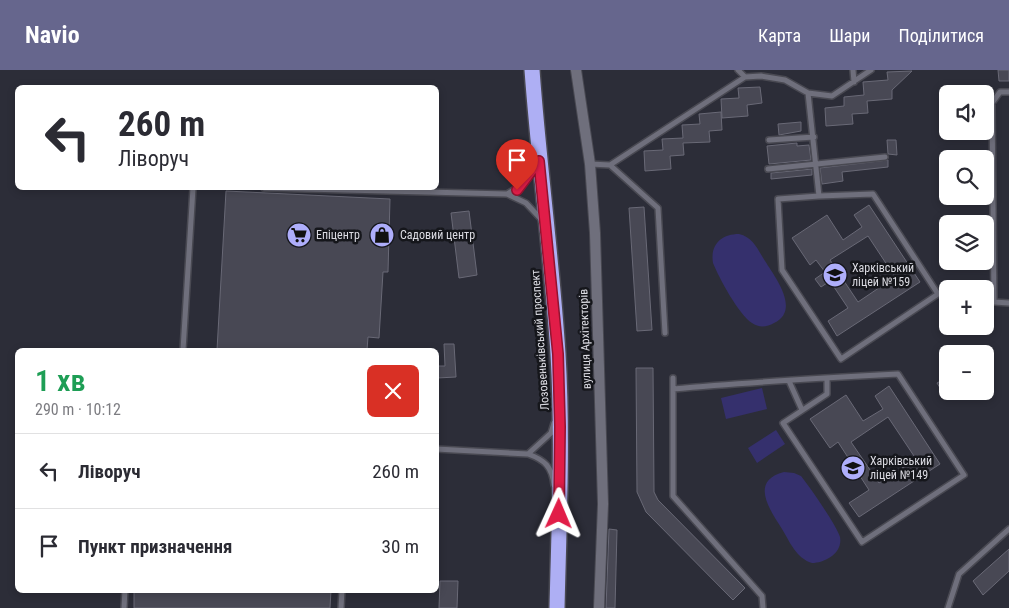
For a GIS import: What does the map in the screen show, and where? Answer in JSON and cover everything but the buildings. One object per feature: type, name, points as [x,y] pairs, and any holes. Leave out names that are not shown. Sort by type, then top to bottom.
[{"type":"highway","name":"Лозовеньківський проспект","points":[[532,70],[558,354],[560,427],[557,608]]},
{"type":"street","name":"вулиця Архітекторів","points":[[576,70],[590,164],[595,233],[603,504],[599,608]]},
{"type":"lane","points":[[738,70],[745,77]]},
{"type":"lane","points":[[853,70],[854,82]]},
{"type":"lane","points":[[590,164],[610,165],[745,77],[761,76],[785,80],[808,93],[832,96],[871,70]]},
{"type":"lane","points":[[1009,92],[1000,92],[992,103],[994,302],[1009,303]]},
{"type":"lane","points":[[808,93],[819,196]]},
{"type":"lane","points":[[769,140],[814,137]]},
{"type":"lane","points":[[768,169],[885,157]]},
{"type":"lane","points":[[506,194],[523,184],[539,161]]},
{"type":"lane","points":[[610,165],[658,208],[665,333]]},
{"type":"lane","points":[[183,348],[193,190]]},
{"type":"lane","points":[[345,190],[506,194],[526,203],[547,226]]},
{"type":"lane","points":[[873,194],[938,294],[841,359],[782,270],[778,199],[819,196],[873,194]]},
{"type":"lane","points":[[528,454],[551,433],[553,427],[554,371],[558,354]]},
{"type":"lane","points":[[673,389],[827,378],[898,374],[964,475],[862,542],[783,422],[827,394],[827,378]]},
{"type":"lane","points":[[673,378],[673,496],[762,596],[764,608]]},
{"type":"lane","points":[[789,381],[802,410]]},
{"type":"lane","points":[[439,450],[528,454],[542,459],[548,465],[554,482],[554,524],[559,531]]},
{"type":"lane","points":[[948,608],[959,574],[1009,529]]},
{"type":"lane","points":[[124,608],[125,593]]},
{"type":"lane","points":[[341,608],[342,593]]},
{"type":"shaded area","points":[[739,234],[755,244],[779,284],[786,302],[782,317],[769,325],[757,326],[747,319],[730,296],[713,263],[713,251],[718,242],[727,236]]},
{"type":"shaded area","points":[[762,388],[767,409],[726,419],[721,398]]},
{"type":"shaded area","points":[[776,430],[785,444],[757,463],[748,448]]},
{"type":"shaded area","points":[[784,472],[801,476],[838,532],[840,537],[839,548],[827,559],[817,563],[806,561],[791,544],[768,505],[765,497],[767,482],[773,476]]},
{"type":"place","name":"Епіцентр","points":[[299,235]]},
{"type":"place","name":"Садовий центр","points":[[382,235]]},
{"type":"place","name":"Харківський ліцей №159","points":[[835,275]]},
{"type":"place","name":"Харківський ліцей №149","points":[[853,468]]},
{"type":"route","points":[[517,190],[532,173],[539,161],[552,275],[558,354],[560,395],[559,514]]}]
